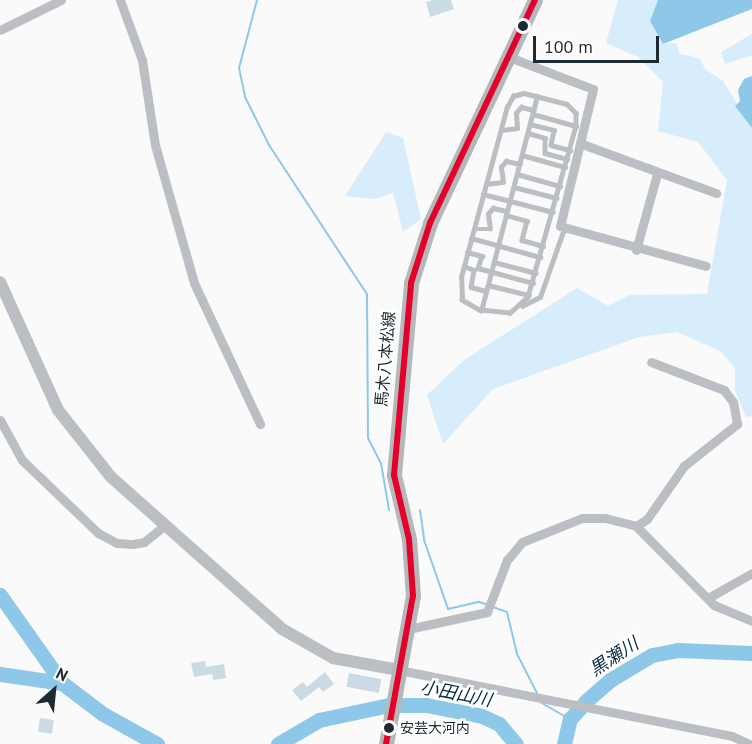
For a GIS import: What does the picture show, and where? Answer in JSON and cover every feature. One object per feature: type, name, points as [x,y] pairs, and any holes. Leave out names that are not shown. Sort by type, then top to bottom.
[{"type":"main road","name":"馬木八本松線","points":[[386,744],[408,629],[413,562],[394,475],[411,283],[430,223],[535,0]]},
{"type":"street","points":[[0,30],[61,0]]},
{"type":"street","points":[[120,0],[142,60],[160,167],[194,282],[260,424]]},
{"type":"street","points":[[509,57],[593,89],[582,144],[560,226],[636,250],[706,266]]},
{"type":"street","points":[[582,144],[657,174],[716,193]]},
{"type":"street","points":[[636,250],[657,174]]},
{"type":"street","points":[[0,282],[58,410],[111,477],[164,526],[305,644],[333,658],[732,736],[749,744]]},
{"type":"street","points":[[636,526],[647,519],[684,466],[737,424],[733,402],[724,390],[651,362]]},
{"type":"street","points":[[0,420],[22,460],[98,533],[117,543],[133,544],[144,542],[164,526]]},
{"type":"street","points":[[408,629],[487,612],[507,560],[522,542],[582,518],[605,518],[636,526],[727,614],[752,621]]},
{"type":"street","points":[[708,598],[752,573]]},
{"type":"lane","points":[[519,307],[529,295],[533,283],[576,126],[573,108],[524,93],[513,96],[501,130],[467,252],[459,291],[462,300],[481,310],[504,314],[519,307],[540,297],[564,229]]},
{"type":"lane","points":[[481,310],[537,96]]},
{"type":"lane","points":[[501,130],[517,128],[516,113],[521,107],[576,126]]},
{"type":"lane","points":[[530,124],[554,130],[551,145],[570,150]]},
{"type":"lane","points":[[528,134],[545,138],[545,153],[567,159]]},
{"type":"lane","points":[[522,155],[565,167]]},
{"type":"lane","points":[[486,184],[503,182],[501,167],[506,161],[520,164]]},
{"type":"lane","points":[[517,174],[560,186]]},
{"type":"lane","points":[[514,187],[556,198]]},
{"type":"lane","points":[[483,194],[552,212]]},
{"type":"lane","points":[[474,229],[490,229],[488,214],[493,208],[527,221],[522,240],[543,246]]},
{"type":"lane","points":[[471,238],[540,257]]},
{"type":"lane","points":[[467,252],[482,256],[478,268],[533,283]]},
{"type":"lane","points":[[494,262],[536,273]]},
{"type":"lane","points":[[464,266],[474,270],[471,287],[486,291]]},
{"type":"lane","points":[[488,285],[529,295]]},
{"type":"shaded area","points":[[618,0],[658,0],[650,21],[663,44],[676,43],[680,54],[699,58],[706,70],[723,81],[752,128],[752,416],[746,417],[735,391],[735,368],[720,351],[677,332],[639,337],[493,389],[443,444],[427,395],[464,360],[577,288],[608,306],[630,295],[707,294],[727,180],[698,142],[658,131],[663,82],[638,57],[606,43]]},
{"type":"shaded area","points":[[752,34],[752,55],[725,64],[721,52]]},
{"type":"shaded area","points":[[386,132],[403,138],[421,219],[403,232],[393,193],[375,199],[345,196]]},
{"type":"water","points":[[658,0],[752,0],[752,9],[663,44],[650,21]]},
{"type":"water","points":[[752,76],[752,128],[735,106],[740,101],[738,90],[744,79]]},
{"type":"building","points":[[451,0],[454,9],[430,17],[426,2]]},
{"type":"building","points":[[205,661],[206,667],[224,664],[226,678],[213,680],[212,674],[194,677],[191,663]]},
{"type":"building","points":[[325,672],[334,684],[323,692],[319,687],[301,701],[292,690],[303,682],[307,687]]},
{"type":"building","points":[[349,673],[381,679],[379,693],[346,687]]},
{"type":"building","points":[[40,718],[54,720],[52,734],[38,732]]},
{"type":"waterway","points":[[257,0],[239,68],[245,97],[269,145],[367,294],[368,438],[381,463],[389,510]]},
{"type":"waterway","points":[[420,510],[424,540],[448,609],[479,602],[488,605]]},
{"type":"waterway","name":"小田山川","points":[[0,595],[62,683],[103,714],[157,744]]},
{"type":"waterway","points":[[493,607],[507,612],[517,654],[537,693]]},
{"type":"waterway","name":"黒瀬川","points":[[564,744],[570,719],[586,701],[610,680],[652,655],[678,650],[752,653]]},
{"type":"waterway","points":[[0,674],[62,683]]},
{"type":"waterway","points":[[540,702],[570,719]]},
{"type":"waterway","name":"小田山川","points":[[278,744],[319,720],[389,705],[426,705],[482,716],[499,724],[516,744]]},
{"type":"transit line","points":[[386,744],[413,596],[409,539],[394,475],[411,283],[430,223],[535,0]]},
{"type":"place","name":"安芸大河内","points":[[389,728]]}]
